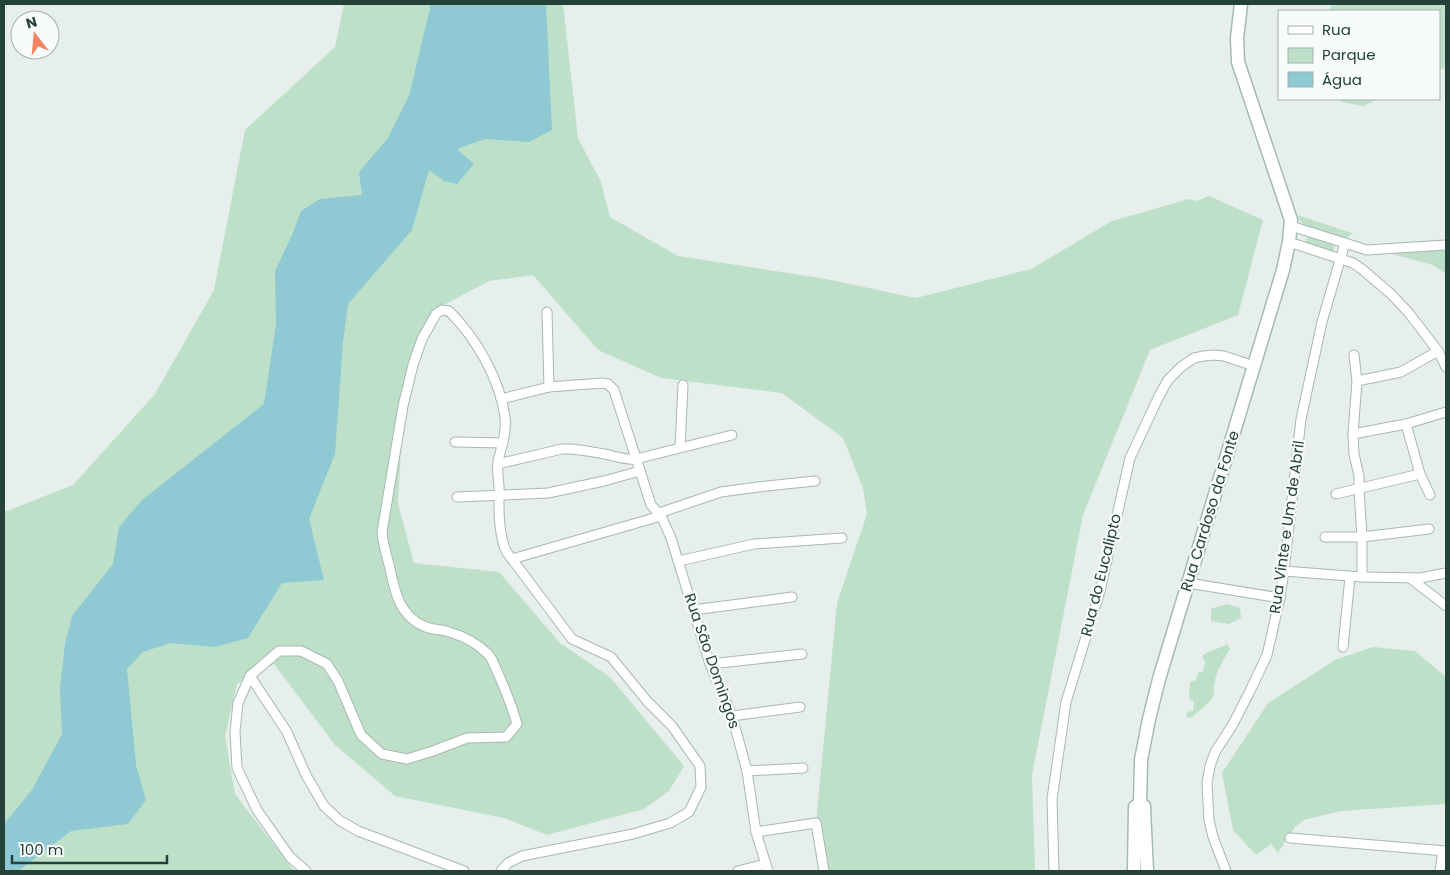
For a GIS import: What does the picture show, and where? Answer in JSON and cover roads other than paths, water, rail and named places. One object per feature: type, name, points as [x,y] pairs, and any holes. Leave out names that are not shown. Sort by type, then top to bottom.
[{"type":"main road","points":[[1241,4],[1237,38],[1238,62],[1291,223]]},
{"type":"main road","name":"Rua Cardoso da Fonte","points":[[1147,871],[1144,806],[1140,804],[1141,760],[1149,719],[1290,242],[1291,223]]},
{"type":"main road","name":"Rua Cardoso da Fonte","points":[[1134,871],[1135,807],[1140,804]]},
{"type":"street","points":[[1291,223],[1367,250],[1446,245]]},
{"type":"street","points":[[1290,242],[1352,263],[1363,270],[1391,294],[1408,312],[1438,351],[1446,367]]},
{"type":"street","name":"Rua Vinte e Um de Abril","points":[[1226,871],[1213,837],[1209,820],[1207,782],[1210,766],[1267,655],[1284,571],[1301,419],[1322,322],[1345,243]]},
{"type":"street","points":[[306,871],[290,857],[257,810],[237,768],[234,732],[238,703],[250,676],[279,651],[301,651],[327,664],[338,681],[361,735],[382,754],[407,759],[467,738],[506,737],[517,724],[490,655],[474,643],[450,632],[419,624],[402,607],[394,589],[383,544],[382,532],[404,406],[413,366],[422,339],[439,312],[446,309],[468,330],[494,379],[501,400],[505,418],[505,431],[498,464],[504,547],[572,639],[611,657],[647,701],[672,726],[700,766],[701,787],[689,812],[670,823],[633,834],[522,856],[508,863],[501,871]]},
{"type":"street","points":[[501,400],[549,387],[547,312]]},
{"type":"street","points":[[1357,381],[1401,372],[1438,351]]},
{"type":"street","points":[[1354,355],[1357,381],[1353,434],[1354,454],[1359,476],[1362,577]]},
{"type":"street","name":"Rua do Eucalipto","points":[[1054,871],[1052,799],[1066,702],[1100,591],[1130,458],[1159,396],[1168,380],[1181,367],[1194,358],[1209,356],[1224,356],[1254,366]]},
{"type":"street","name":"Rua São Domingos","points":[[549,387],[602,383],[608,384],[615,393],[651,505],[660,515],[671,538],[710,664],[732,716],[747,771],[756,832],[766,867]]},
{"type":"street","points":[[680,447],[683,385]]},
{"type":"street","points":[[1353,434],[1406,424],[1446,412]]},
{"type":"street","points":[[1406,424],[1420,474],[1430,495]]},
{"type":"street","points":[[498,464],[570,448],[624,459],[636,459],[732,435]]},
{"type":"street","points":[[455,442],[503,443]]},
{"type":"street","points":[[457,497],[548,493],[640,471]]},
{"type":"street","points":[[1336,494],[1420,474]]},
{"type":"street","points":[[512,559],[660,515],[721,492],[815,481]]},
{"type":"street","points":[[1325,537],[1362,537],[1429,529]]},
{"type":"street","points":[[679,561],[754,544],[842,538]]},
{"type":"street","points":[[1284,571],[1350,577],[1410,578],[1446,573]]},
{"type":"street","points":[[1343,647],[1350,577]]},
{"type":"street","points":[[1410,578],[1446,606]]},
{"type":"street","points":[[1188,583],[1280,598]]},
{"type":"street","points":[[693,610],[792,596]]},
{"type":"street","points":[[710,664],[802,654]]},
{"type":"street","points":[[250,676],[287,732],[306,775],[324,806],[339,820],[358,831],[464,871]]},
{"type":"street","points":[[732,716],[800,706]]},
{"type":"street","points":[[747,771],[803,768]]},
{"type":"street","points":[[756,832],[816,823],[821,871]]},
{"type":"street","points":[[1290,838],[1444,851],[1440,871]]},
{"type":"street","points":[[738,871],[766,867]]},
{"type":"water","points":[[430,4],[546,4],[552,130],[529,142],[485,139],[457,149],[474,164],[457,184],[444,181],[429,170],[412,230],[348,304],[343,343],[335,454],[309,519],[324,580],[282,583],[248,638],[215,647],[170,643],[143,652],[127,669],[136,765],[146,800],[128,824],[71,831],[20,871],[4,871],[4,824],[32,790],[62,734],[60,688],[65,644],[72,616],[113,564],[119,527],[142,500],[264,404],[276,325],[275,271],[301,211],[320,199],[362,195],[359,172],[388,138],[409,96]]}]
